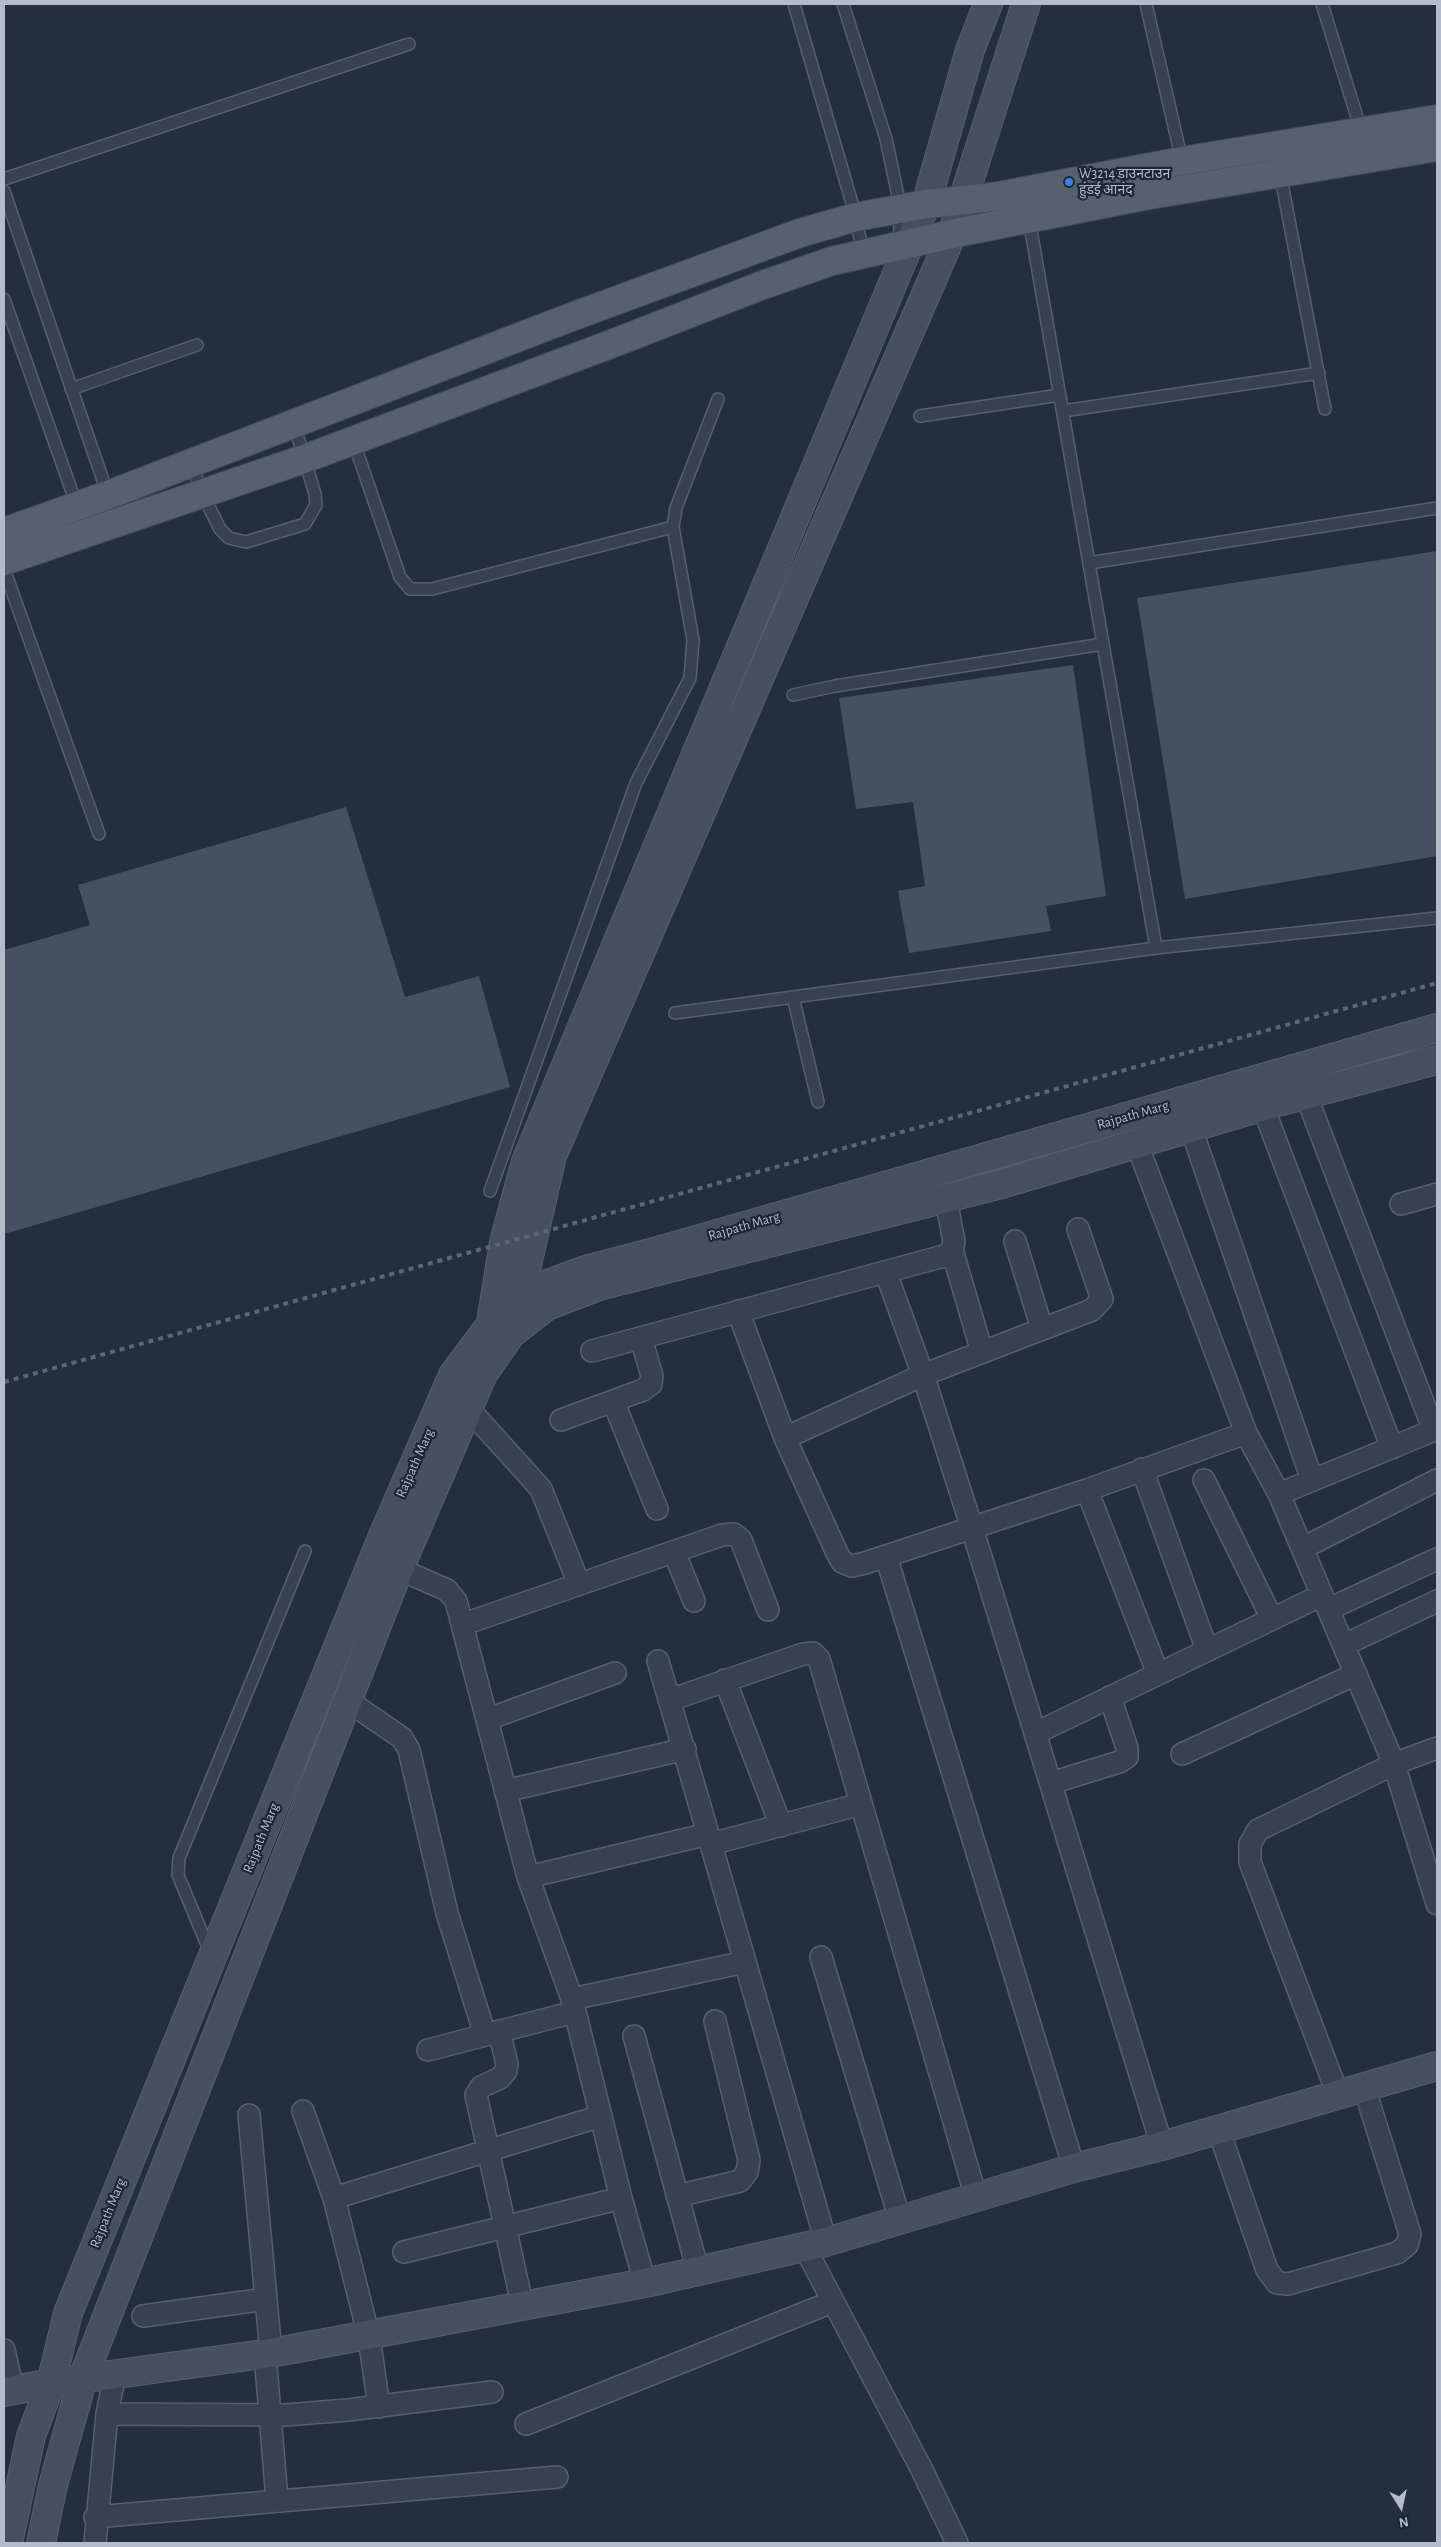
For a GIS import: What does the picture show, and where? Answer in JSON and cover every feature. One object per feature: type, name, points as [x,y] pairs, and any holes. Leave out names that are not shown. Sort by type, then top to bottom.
[{"type":"main road","name":"Rajpath Marg","points":[[501,1329],[504,1242],[526,1161],[903,244],[914,207],[988,4]]},
{"type":"main road","points":[[519,1297],[552,1156],[952,234],[1026,4]]},
{"type":"main road","points":[[4,532],[108,495],[800,233],[856,218],[914,207],[964,201],[1182,161],[1437,118]]},
{"type":"main road","points":[[4,561],[304,459],[760,286],[832,261],[903,244],[1029,219],[1280,173],[1437,147]]},
{"type":"main road","name":"Rajpath Marg","points":[[41,2543],[53,2485],[83,2378],[399,1569],[501,1329],[519,1297],[585,1270],[677,1246],[1437,1028]]},
{"type":"main road","name":"Rajpath Marg","points":[[8,2543],[31,2436],[51,2383],[68,2313],[382,1538],[453,1376],[501,1329],[547,1306],[599,1286],[946,1199],[1263,1107],[1437,1060]]},
{"type":"main road","points":[[8,2391],[83,2378],[268,2354],[523,2308],[698,2271],[815,2244],[1074,2168],[1162,2146],[1218,2128],[1437,2066]]},
{"type":"street","points":[[1279,1494],[1436,1430],[1306,1095]]},
{"type":"street","points":[[1263,1107],[1392,1448]]},
{"type":"street","points":[[1191,1128],[1312,1480]]},
{"type":"street","points":[[1137,1144],[1246,1433],[1279,1494],[1394,1764],[1437,1904]]},
{"type":"street","points":[[1402,1204],[1437,1194]]},
{"type":"street","points":[[946,1199],[954,1242],[952,1250],[982,1352]]},
{"type":"street","points":[[785,1438],[922,1375],[1092,1310],[1102,1299],[1078,1229]]},
{"type":"street","points":[[1015,1241],[1042,1329]]},
{"type":"street","points":[[592,1351],[886,1273],[944,1256],[952,1250]]},
{"type":"street","points":[[886,1273],[922,1375],[972,1528],[1162,2146]]},
{"type":"street","points":[[738,1311],[785,1438],[842,1562],[852,1566],[1087,1490],[1246,1433]]},
{"type":"street","points":[[561,1420],[651,1384],[652,1376],[641,1338]]},
{"type":"street","points":[[613,1400],[657,1509]]},
{"type":"street","points":[[468,1408],[541,1489],[579,1584]]},
{"type":"street","points":[[1142,1469],[1207,1650]]},
{"type":"street","points":[[1204,1480],[1272,1619]]},
{"type":"street","points":[[1303,1548],[1437,1480]]},
{"type":"street","points":[[1087,1490],[1158,1674]]},
{"type":"street","points":[[464,1624],[722,1535],[734,1534],[741,1540],[768,1610]]},
{"type":"street","points":[[674,1552],[694,1601]]},
{"type":"street","points":[[886,1556],[1074,2168]]},
{"type":"street","points":[[1036,1733],[1272,1619],[1325,1602],[1437,1559]]},
{"type":"street","points":[[399,1569],[447,1590],[456,1601],[464,1624],[528,1876],[573,2005],[621,2198],[645,2283]]},
{"type":"street","points":[[1344,1645],[1437,1601]]},
{"type":"street","points":[[670,1700],[803,1654],[813,1653],[819,1659],[976,2197]]},
{"type":"street","points":[[658,1661],[685,1749],[745,1962],[815,2244],[832,2302],[922,2470],[957,2543]]},
{"type":"street","points":[[488,1719],[615,1674]]},
{"type":"street","points":[[1182,1754],[1356,1674]]},
{"type":"street","points":[[725,1680],[781,1826]]},
{"type":"street","points":[[1051,1783],[1119,1762],[1127,1757],[1127,1748],[1110,1697]]},
{"type":"street","points":[[348,1701],[402,1738],[409,1750],[447,1913],[492,2033],[507,2064],[506,2071],[500,2078],[481,2087],[476,2094],[487,2152],[523,2308]]},
{"type":"street","points":[[1218,2128],[1267,2270],[1277,2283],[1288,2284],[1397,2253],[1407,2245],[1410,2234],[1351,2091],[1250,1862],[1250,1844],[1258,1830],[1394,1764],[1437,1748]]},
{"type":"street","points":[[505,1791],[685,1749]]},
{"type":"street","points":[[528,1876],[781,1826],[861,1804]]},
{"type":"street","points":[[821,1956],[900,2220]]},
{"type":"street","points":[[428,2050],[492,2033],[573,2005],[745,1962]]},
{"type":"street","points":[[677,2196],[740,2181],[747,2172],[749,2160],[715,2022]]},
{"type":"street","points":[[634,2036],[698,2271]]},
{"type":"street","points":[[303,2111],[334,2198],[369,2336],[379,2407]]},
{"type":"street","points":[[249,2115],[266,2299],[270,2415],[277,2500]]},
{"type":"street","points":[[334,2198],[601,2116]]},
{"type":"street","points":[[404,2252],[621,2198]]},
{"type":"street","points":[[143,2316],[266,2299]]},
{"type":"street","points":[[526,2424],[832,2302]]},
{"type":"street","points":[[4,2350],[8,2391]]},
{"type":"street","points":[[94,2543],[106,2414],[115,2374]]},
{"type":"street","points":[[106,2414],[270,2415],[379,2407],[492,2392]]},
{"type":"street","points":[[95,2517],[557,2477]]},
{"type":"lane","points":[[794,4],[856,218],[862,255]]},
{"type":"lane","points":[[843,4],[886,139],[914,207]]},
{"type":"lane","points":[[1146,4],[1182,161]]},
{"type":"lane","points":[[1322,4],[1361,130]]},
{"type":"lane","points":[[4,179],[409,44]]},
{"type":"lane","points":[[1280,173],[1325,409]]},
{"type":"lane","points":[[4,191],[108,495]]},
{"type":"lane","points":[[1029,219],[1156,948]]},
{"type":"lane","points":[[4,299],[77,506]]},
{"type":"lane","points":[[72,389],[197,345]]},
{"type":"lane","points":[[1063,411],[1319,374]]},
{"type":"lane","points":[[920,416],[1060,394]]},
{"type":"lane","points":[[490,1191],[636,783],[676,716],[690,678],[693,640],[673,527],[676,508],[718,399]]},
{"type":"lane","points":[[192,463],[202,494],[224,535],[237,541],[246,542],[305,524],[316,505],[315,494],[294,424]]},
{"type":"lane","points":[[353,440],[400,577],[410,590],[432,589],[673,527]]},
{"type":"lane","points":[[1089,563],[1437,508]]},
{"type":"lane","points":[[4,569],[99,834]]},
{"type":"lane","points":[[792,695],[835,686],[1103,644]]},
{"type":"lane","points":[[675,1013],[1156,948],[1437,918]]},
{"type":"lane","points":[[793,997],[818,1102]]},
{"type":"lane","points":[[212,1958],[178,1875],[179,1858],[305,1551]]},
{"type":"building","points":[[1437,551],[1437,856],[1185,899],[1137,598]]},
{"type":"building","points":[[1073,665],[1106,896],[1046,906],[1051,931],[909,953],[898,891],[925,886],[913,802],[856,809],[839,698]]},
{"type":"building","points":[[346,807],[405,997],[479,976],[510,1087],[4,1234],[4,950],[90,925],[78,885]]},
{"type":"railway","points":[[4,1382],[1437,983]]},
{"type":"place","name":"W3214 डाउनटाउन हुंडई आनंद","points":[[1069,182]]}]
